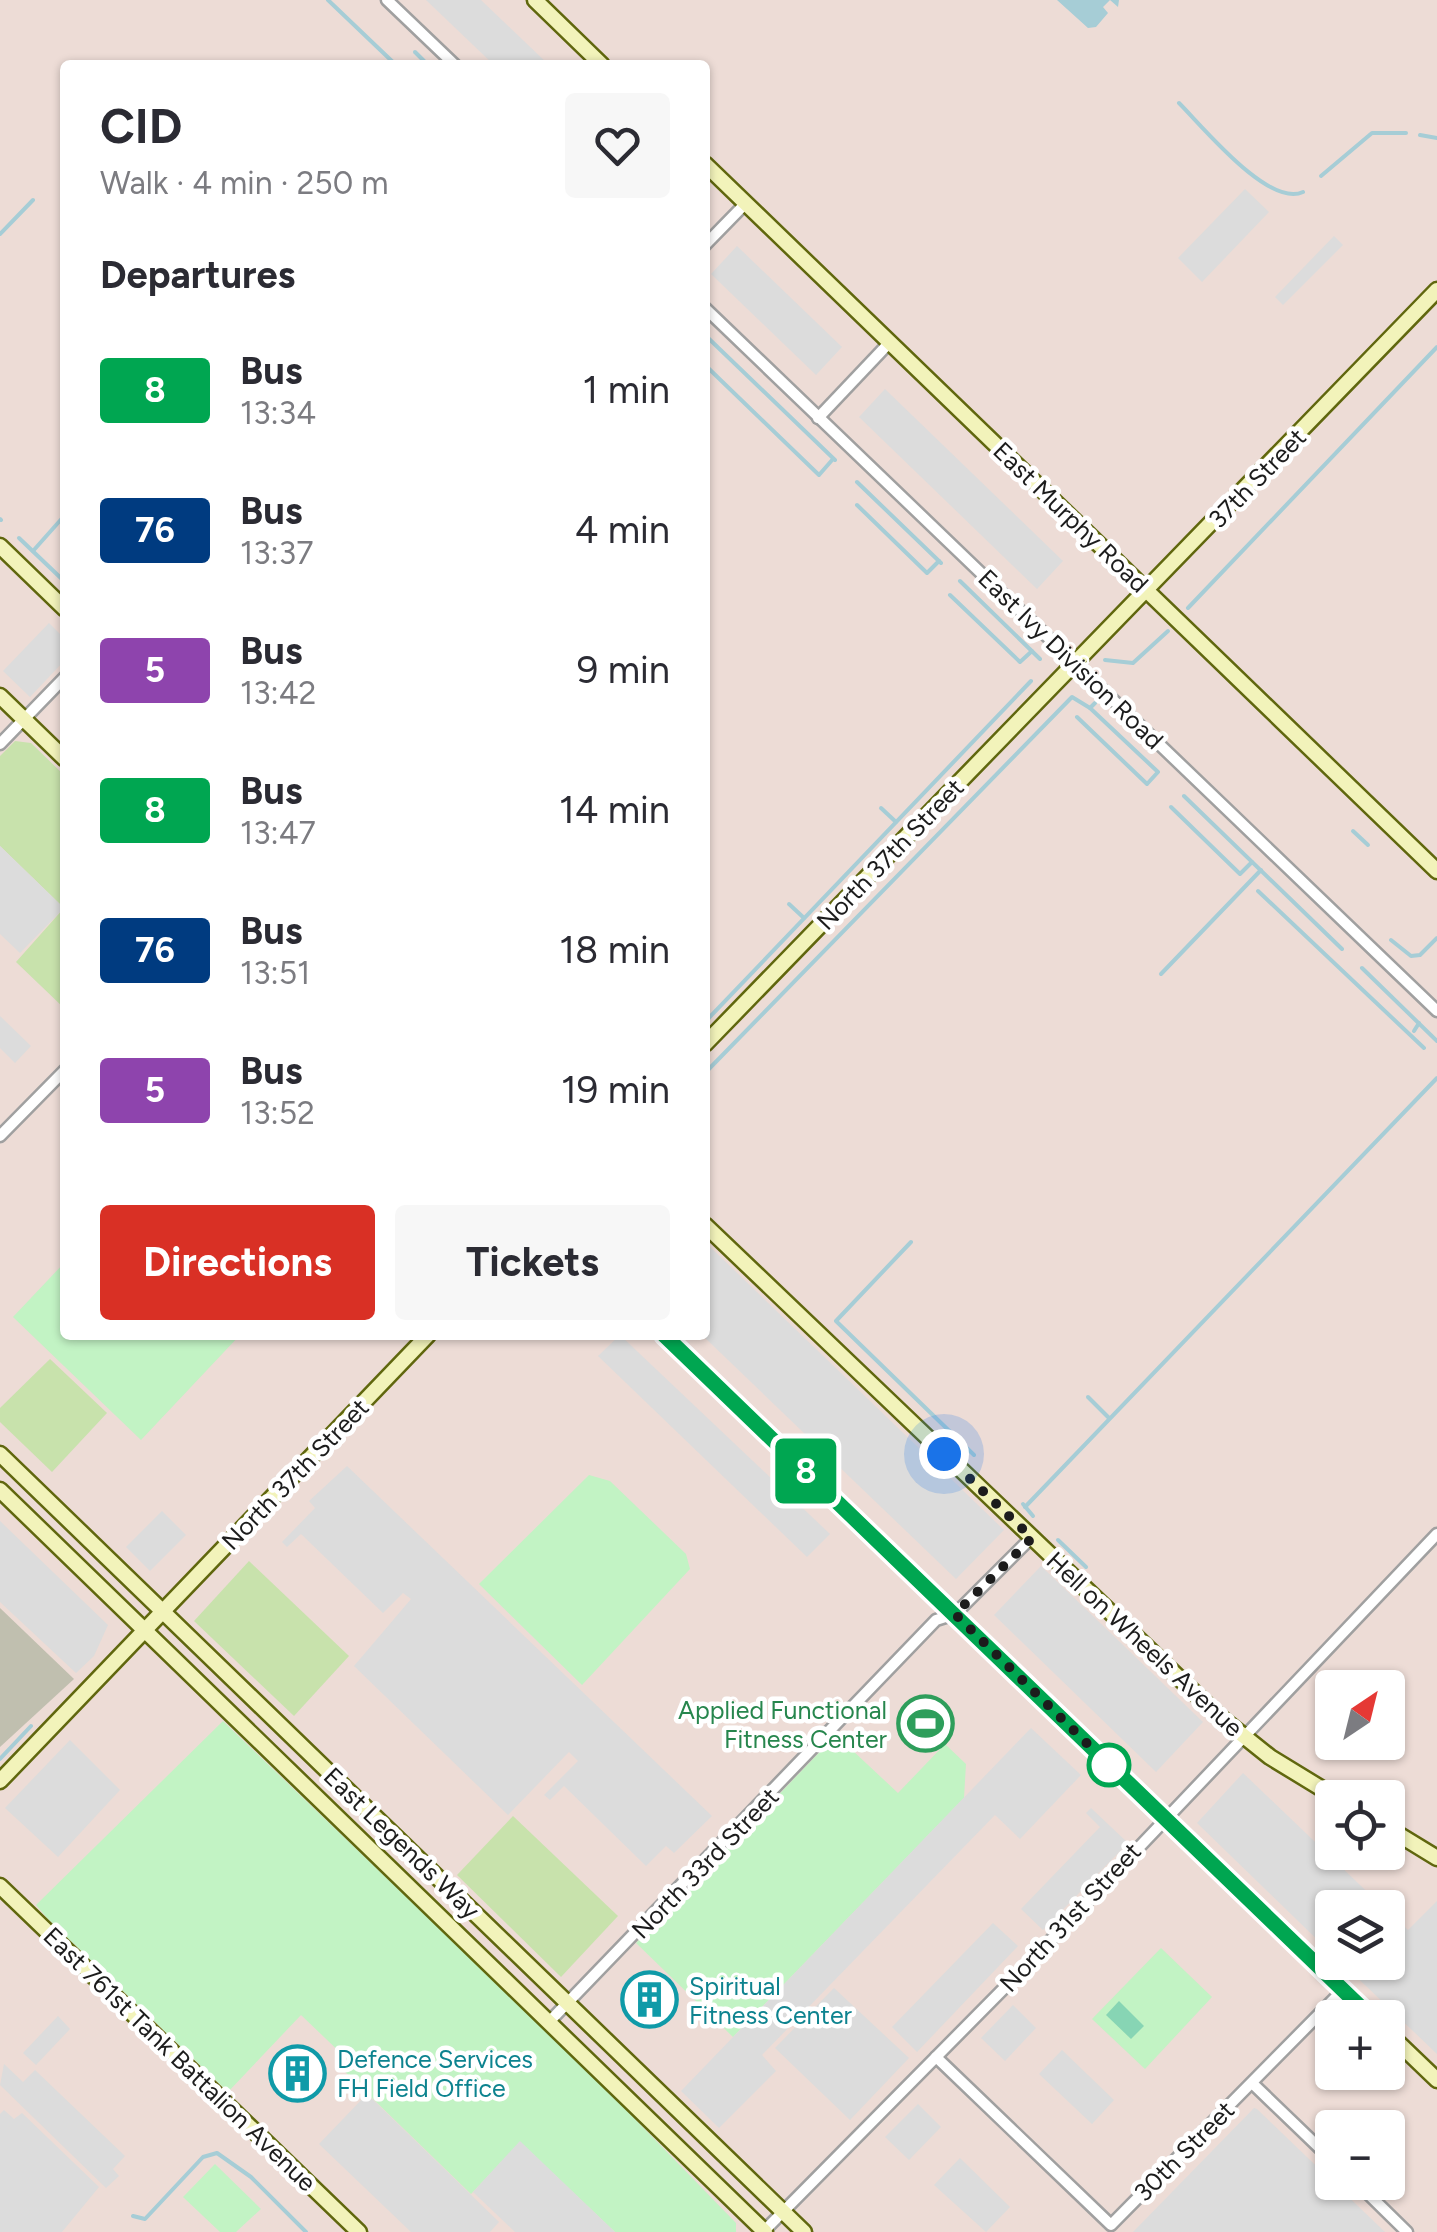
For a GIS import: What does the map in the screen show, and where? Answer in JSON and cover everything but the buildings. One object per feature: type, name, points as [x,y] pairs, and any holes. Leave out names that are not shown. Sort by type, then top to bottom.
[{"type":"street","points":[[387,0],[450,60]]},
{"type":"street","points":[[535,0],[597,60]]},
{"type":"street","name":"East Murphy Road","points":[[710,169],[1437,871]]},
{"type":"street","points":[[710,240],[746,203]]},
{"type":"street","name":"37th Street","points":[[1076,664],[1437,290]]},
{"type":"street","name":"East Ivy Division Road","points":[[710,313],[1437,1011]]},
{"type":"street","points":[[818,418],[890,342]]},
{"type":"street","points":[[0,546],[60,604]]},
{"type":"street","name":"North 37th Street","points":[[710,1039],[1076,664]]},
{"type":"street","points":[[0,744],[60,682]]},
{"type":"street","points":[[0,696],[60,754]]},
{"type":"street","points":[[0,1136],[60,1075]]},
{"type":"street","name":"Hell on Wheels Avenue","points":[[710,1231],[1242,1736],[1315,1784]]},
{"type":"street","name":"North 37th Street","points":[[0,1781],[423,1340]]},
{"type":"street","points":[[669,1340],[1353,2000]]},
{"type":"street","name":"East Legends Way","points":[[0,1454],[804,2232]]},
{"type":"street","name":"East Legends Way","points":[[0,1490],[143,1634],[764,2232]]},
{"type":"street","name":"North 31st Street","points":[[764,2232],[1437,1534]]},
{"type":"street","name":"North 33rd Street","points":[[549,2022],[936,1620],[955,1614],[1032,1538]]},
{"type":"street","points":[[1405,1838],[1437,1858]]},
{"type":"street","name":"East 761st Tank Battalion Avenue","points":[[0,1886],[360,2232]]},
{"type":"street","name":"30th Street","points":[[936,2057],[1111,2226],[1343,1990]]},
{"type":"street","points":[[1405,2049],[1437,2080]]},
{"type":"street","points":[[1252,2083],[1315,2144]]},
{"type":"street","points":[[1374,2200],[1407,2232]]},
{"type":"shaded area","points":[[0,0],[1437,0],[1437,2232],[0,2232]]},
{"type":"shaded area","points":[[426,0],[481,0],[544,60],[489,60]]},
{"type":"shaded area","points":[[1245,189],[1269,212],[1202,282],[1178,258]]},
{"type":"shaded area","points":[[1334,236],[1343,245],[1283,305],[1275,297]]},
{"type":"shaded area","points":[[737,246],[842,347],[816,375],[711,274]]},
{"type":"shaded area","points":[[885,389],[1063,561],[1037,589],[859,417]]},
{"type":"shaded area","points":[[49,623],[60,634],[60,665],[30,697],[3,671]]},
{"type":"shaded area","points":[[0,846],[60,904],[60,912],[20,953],[0,934]]},
{"type":"shaded area","points":[[0,1016],[31,1046],[15,1063],[0,1048]]},
{"type":"shaded area","points":[[710,1247],[1004,1530],[956,1579],[707,1340]]},
{"type":"shaded area","points":[[615,1340],[625,1340],[830,1534],[807,1557],[598,1356]]},
{"type":"shaded area","points":[[347,1466],[712,1816],[674,1853],[666,1846],[646,1866],[564,1786],[550,1800],[544,1795],[578,1761],[569,1752],[508,1815],[354,1666],[411,1599],[403,1593],[383,1613],[301,1534],[287,1547],[282,1542],[315,1508],[309,1501]]},
{"type":"shaded area","points":[[162,1511],[186,1535],[150,1571],[126,1547]]},
{"type":"shaded area","points":[[0,1521],[108,1625],[94,1656],[76,1673],[0,1602]]},
{"type":"shaded area","points":[[1041,1566],[1203,1722],[1156,1772],[994,1615]]},
{"type":"shaded area","points":[[0,1608],[74,1679],[0,1747]]},
{"type":"shaded area","points":[[1031,1728],[1081,1775],[1020,1839],[995,1815],[762,2055],[776,2071],[719,2128],[681,2091]]},
{"type":"shaded area","points":[[70,1740],[120,1790],[58,1857],[5,1808]]},
{"type":"shaded area","points":[[1243,1773],[1315,1842],[1315,1870],[1344,1870],[1365,1890],[1315,1890],[1315,1938],[1197,1823]]},
{"type":"shaded area","points":[[1091,1808],[1128,1843],[1043,1930],[1021,1909],[1100,1827],[1086,1813]]},
{"type":"shaded area","points":[[1437,1901],[1437,2054],[1405,2023],[1405,2000],[1381,2000],[1360,1980],[1405,1980],[1405,1927],[1408,1930]]},
{"type":"shaded area","points":[[993,1923],[1018,1946],[917,2052],[892,2027]]},
{"type":"shaded area","points":[[834,1988],[909,2058],[850,2120],[775,2048]]},
{"type":"shaded area","points":[[1013,2005],[1036,2028],[1005,2061],[981,2038]]},
{"type":"shaded area","points":[[58,2016],[70,2029],[36,2065],[23,2053]]},
{"type":"shaded area","points":[[1062,2050],[1114,2100],[1092,2124],[1039,2074]]},
{"type":"shaded area","points":[[4,2064],[23,2082],[35,2070],[125,2156],[113,2169],[119,2176],[106,2188],[0,2085]]},
{"type":"shaded area","points":[[367,2094],[499,2222],[490,2232],[411,2232],[319,2144]]},
{"type":"shaded area","points":[[918,2104],[941,2127],[909,2160],[885,2137]]},
{"type":"shaded area","points":[[1254,2108],[1315,2165],[1315,2200],[1352,2200],[1385,2232],[1133,2232]]},
{"type":"shaded area","points":[[4,2110],[14,2119],[22,2113],[99,2187],[62,2232],[0,2232],[0,2114]]},
{"type":"shaded area","points":[[520,2141],[615,2232],[515,2232],[473,2192]]},
{"type":"shaded area","points":[[960,2158],[1010,2207],[986,2232],[934,2185]]},
{"type":"green space","points":[[15,741],[31,743],[60,771],[60,904],[0,846],[0,756]]},
{"type":"green space","points":[[60,912],[60,1004],[16,962]]},
{"type":"green space","points":[[60,1267],[60,1340],[235,1340],[141,1440],[13,1317]]},
{"type":"green space","points":[[50,1359],[107,1413],[52,1472],[0,1422],[0,1408]]},
{"type":"green space","points":[[589,1475],[610,1481],[686,1554],[690,1569],[582,1685],[479,1584]]},
{"type":"green space","points":[[249,1561],[349,1656],[294,1716],[194,1621]]},
{"type":"green space","points":[[223,1721],[599,2082],[736,2223],[736,2232],[615,2232],[520,2142],[471,2194],[340,2067],[347,2059],[301,2015],[228,2092],[47,1918],[36,1905]]},
{"type":"green space","points":[[836,1735],[898,1793],[945,1744],[966,1764],[964,1798],[733,2037],[636,1943]]},
{"type":"green space","points":[[513,1816],[618,1916],[561,1977],[457,1875]]},
{"type":"green space","points":[[1161,1948],[1212,1997],[1145,2069],[1092,2019]]},
{"type":"green space","points":[[1119,2001],[1144,2026],[1131,2039],[1106,2015]]},
{"type":"green space","points":[[215,2164],[261,2209],[236,2232],[220,2232],[183,2197]]},
{"type":"water","points":[[1057,0],[1110,0],[1103,7],[1108,13],[1096,27],[1088,28]]},
{"type":"waterway","points":[[328,0],[391,60]]},
{"type":"waterway","points":[[415,52],[423,60]]},
{"type":"waterway","points":[[1179,103],[1255,177],[1289,194],[1303,192]]},
{"type":"waterway","points":[[1321,176],[1372,133],[1406,133]]},
{"type":"waterway","points":[[1420,135],[1437,138]]},
{"type":"waterway","points":[[0,234],[33,200]]},
{"type":"waterway","points":[[710,340],[835,460]]},
{"type":"waterway","points":[[1188,608],[1437,347]]},
{"type":"waterway","points":[[710,370],[819,475],[833,459]]},
{"type":"waterway","points":[[857,482],[941,563]]},
{"type":"waterway","points":[[857,505],[927,573],[939,561]]},
{"type":"waterway","points":[[33,551],[60,521]]},
{"type":"waterway","points":[[19,538],[60,577]]},
{"type":"waterway","points":[[960,581],[1040,659]]},
{"type":"waterway","points":[[950,595],[1020,662],[1032,651]]},
{"type":"waterway","points":[[1105,660],[1133,663],[1168,631]]},
{"type":"waterway","points":[[710,1017],[1031,681]]},
{"type":"waterway","points":[[710,1068],[1072,697],[1090,708]]},
{"type":"waterway","points":[[1077,717],[1147,784],[1158,772],[1090,708],[1095,703]]},
{"type":"waterway","points":[[1184,796],[1342,949]]},
{"type":"waterway","points":[[1171,807],[1240,874],[1252,862]]},
{"type":"waterway","points":[[881,808],[896,822]]},
{"type":"waterway","points":[[1353,831],[1368,845]]},
{"type":"waterway","points":[[1161,974],[1261,870]]},
{"type":"waterway","points":[[1258,891],[1424,1048]]},
{"type":"waterway","points":[[789,904],[804,918]]},
{"type":"waterway","points":[[1391,940],[1411,956],[1420,955],[1437,938]]},
{"type":"waterway","points":[[1362,968],[1437,1041]]},
{"type":"waterway","points":[[1414,1031],[1419,1023]]},
{"type":"waterway","points":[[1025,1507],[1437,1078]]},
{"type":"waterway","points":[[911,1242],[836,1321],[974,1455]]},
{"type":"waterway","points":[[1088,1397],[1109,1418]]},
{"type":"waterway","points":[[1023,1504],[1033,1516]]},
{"type":"waterway","points":[[1058,1540],[1086,1567]]},
{"type":"waterway","points":[[0,1759],[31,1726]]},
{"type":"waterway","points":[[133,2216],[145,2219],[203,2157],[217,2153],[251,2177],[306,2232]]},
{"type":"bus line","name":"8","points":[[669,1340],[1353,2000]]},
{"type":"place","name":"Applied Functional Fitness Center","points":[[926,1724]]},
{"type":"place","name":"Spiritual Fitness Center","points":[[650,2000]]},
{"type":"place","name":"Defence Services FH Field Office","points":[[298,2073]]},
{"type":"route","points":[[944,1454],[1032,1538],[955,1614],[1109,1765]]}]
